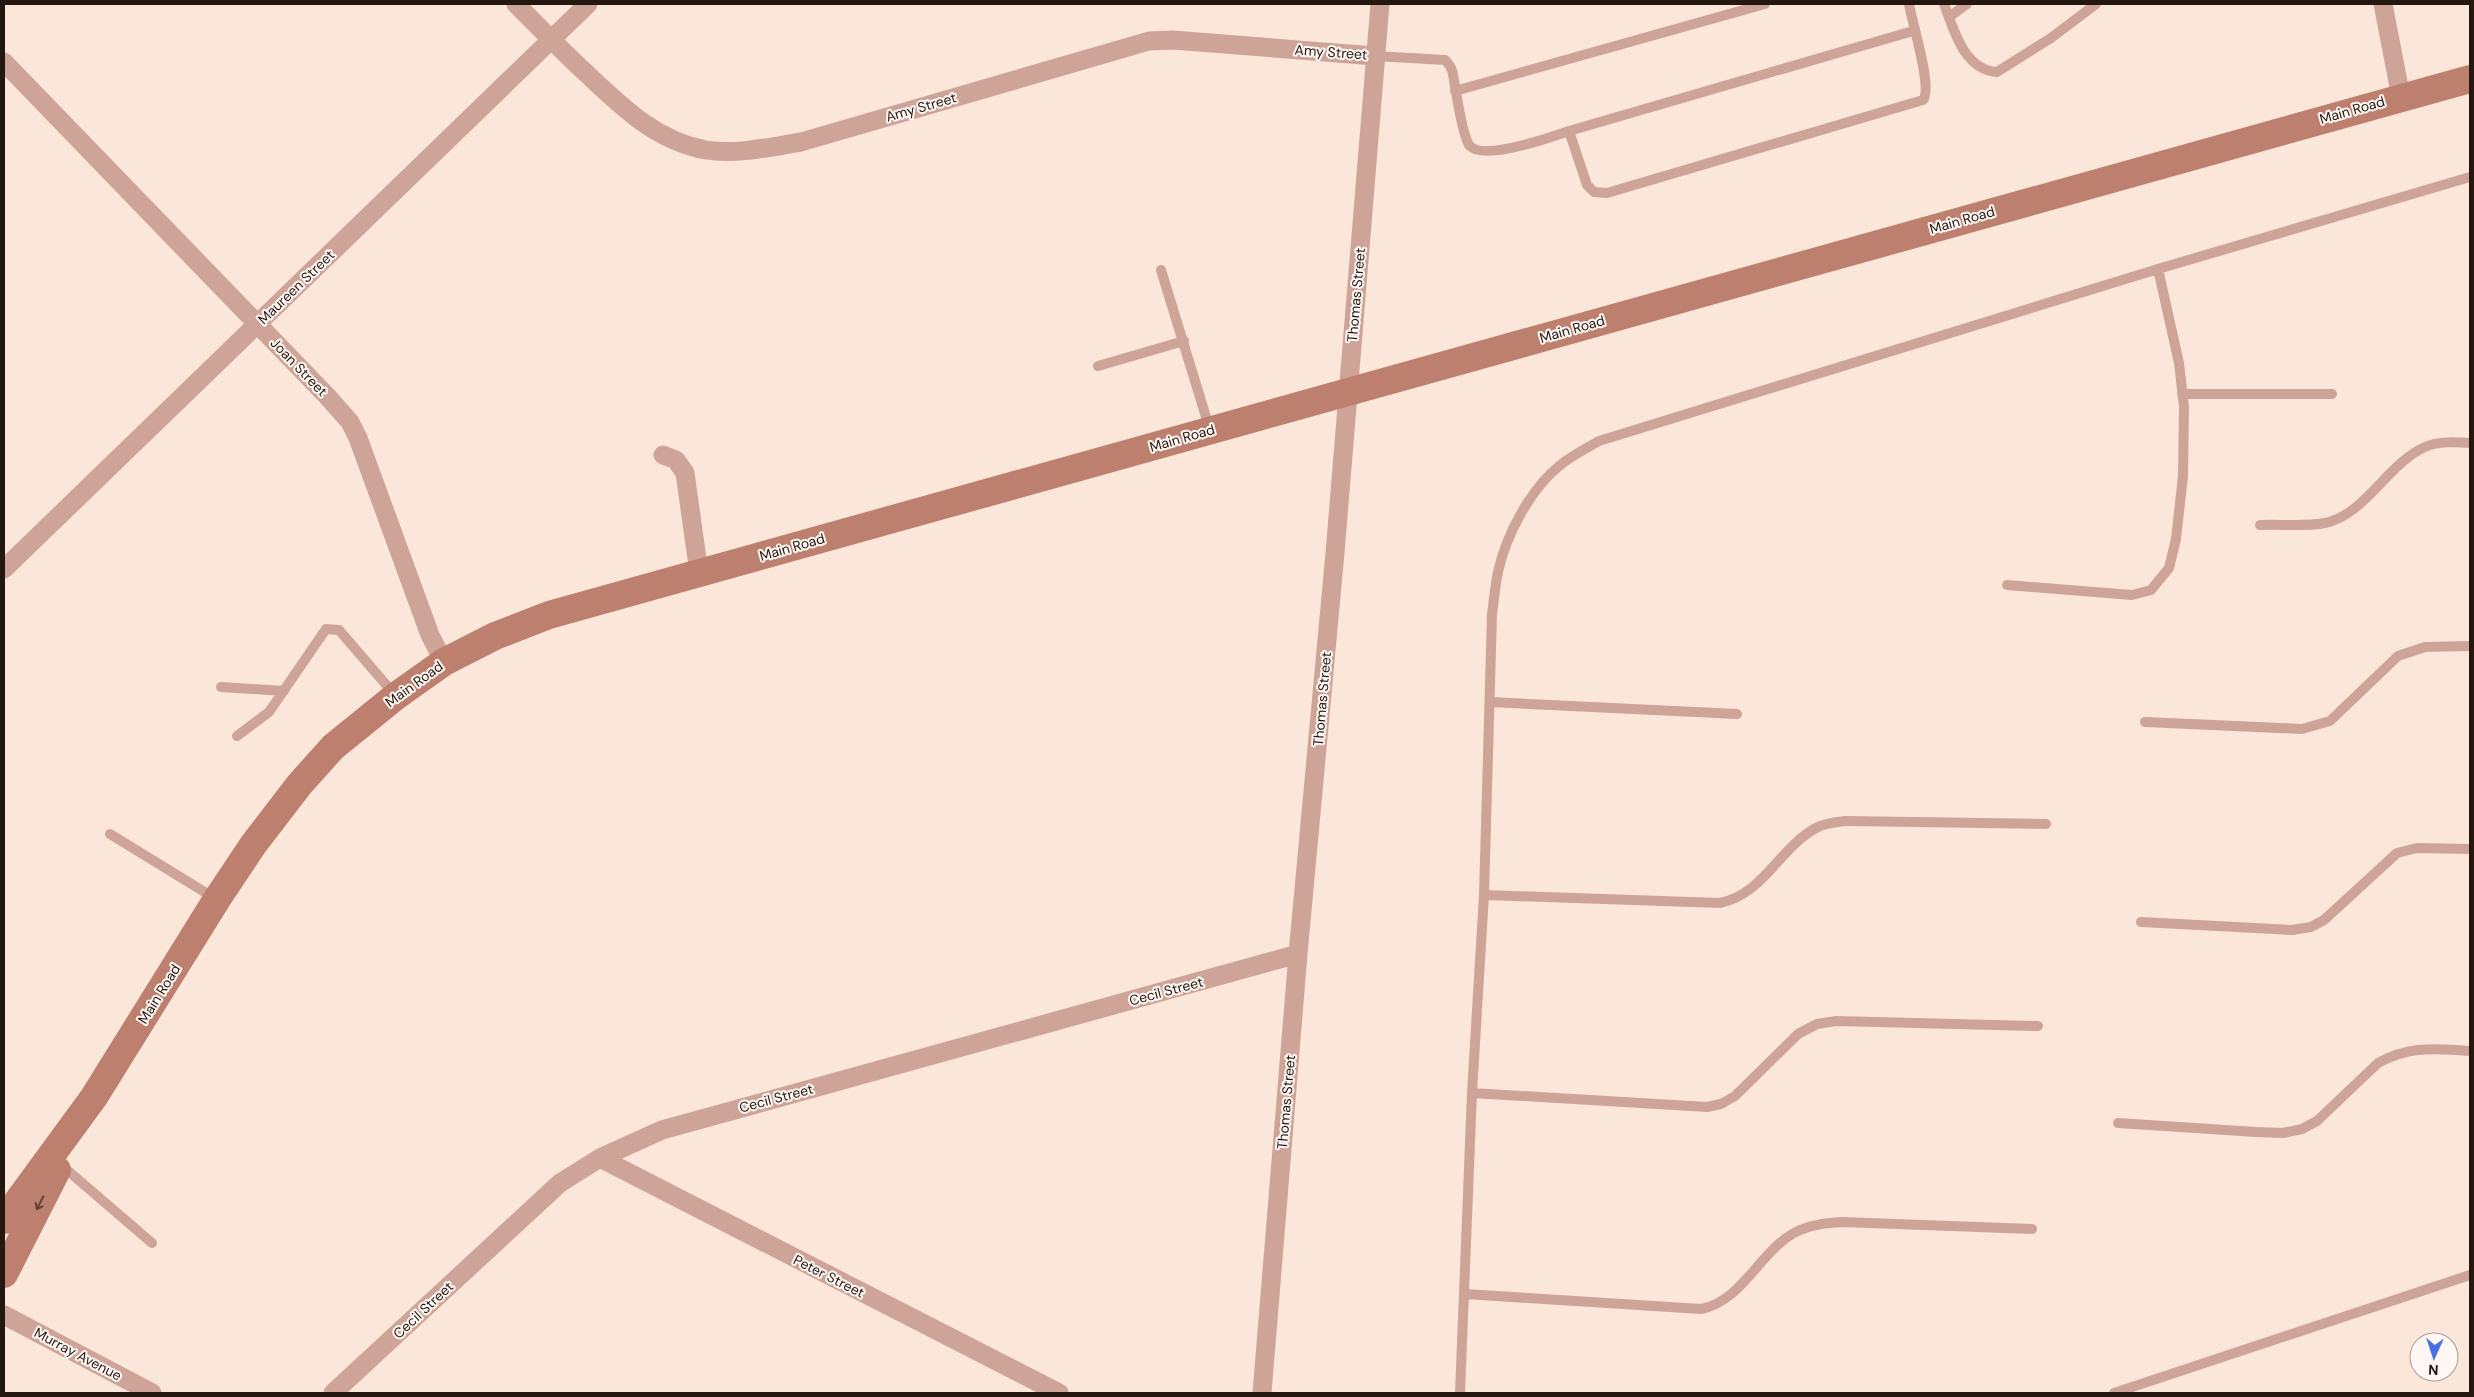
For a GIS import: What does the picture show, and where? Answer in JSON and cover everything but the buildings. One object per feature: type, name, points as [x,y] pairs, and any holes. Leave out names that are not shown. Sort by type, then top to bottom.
[{"type":"main road","name":"Main Road","points":[[4,1274],[94,1097],[217,899],[253,845],[299,785],[333,747],[396,696],[444,662],[495,636],[550,614],[2470,79]]},
{"type":"main road","name":"Main Road","points":[[6,1211],[94,1097]]},
{"type":"street","name":"Amy Street","points":[[516,4],[626,111],[660,135],[684,145],[708,150],[753,150],[801,142],[1149,42],[1173,40],[1375,56]]},
{"type":"street","name":"Maureen Street","points":[[4,569],[588,4]]},
{"type":"street","name":"Thomas Street","points":[[1262,1393],[1298,954],[1349,392],[1380,4]]},
{"type":"street","points":[[2383,4],[2401,97]]},
{"type":"street","name":"Joan Street","points":[[4,62],[350,422],[366,459],[430,635],[444,662]]},
{"type":"street","points":[[663,456],[676,460],[685,473],[699,573]]},
{"type":"street","name":"Cecil Street","points":[[333,1393],[560,1184],[600,1158],[662,1130],[1298,954]]},
{"type":"street","name":"Peter Street","points":[[600,1158],[1059,1393]]},
{"type":"street","name":"Murray Avenue","points":[[4,1315],[152,1393]]},
{"type":"lane","points":[[1455,91],[1765,4]]},
{"type":"lane","points":[[1569,131],[1587,185],[1591,190],[1607,193],[1922,100],[1927,93],[1926,79],[1913,30],[1909,4]]},
{"type":"lane","points":[[1944,4],[1969,58],[1982,69],[1997,72],[2051,38],[2096,4]]},
{"type":"lane","points":[[1949,17],[1967,4]]},
{"type":"lane","points":[[1375,56],[1445,60],[1453,70],[1455,91],[1468,143],[1475,150],[1487,152],[1538,141],[1913,30]]},
{"type":"lane","points":[[1460,1393],[1472,1093],[1484,895],[1492,614],[1498,571],[1510,539],[1527,504],[1545,481],[1571,457],[1598,441],[2158,269],[2470,177]]},
{"type":"lane","points":[[2007,585],[2132,595],[2151,590],[2162,580],[2170,568],[2176,539],[2183,476],[2182,394],[2179,363],[2158,269]]},
{"type":"lane","points":[[1161,270],[1210,431]]},
{"type":"lane","points":[[1098,366],[1184,341]]},
{"type":"lane","points":[[2182,394],[2332,394]]},
{"type":"lane","points":[[2260,525],[2326,523],[2349,513],[2419,450],[2436,443],[2470,443]]},
{"type":"lane","points":[[237,736],[269,712],[326,629],[333,628],[339,630],[396,696]]},
{"type":"lane","points":[[2145,722],[2302,729],[2318,726],[2330,721],[2339,714],[2398,656],[2425,647],[2470,646]]},
{"type":"lane","points":[[221,687],[284,691]]},
{"type":"lane","points":[[1490,702],[1737,714]]},
{"type":"lane","points":[[1484,895],[1720,903],[1735,900],[1752,889],[1807,834],[1827,824],[1846,821],[2046,824]]},
{"type":"lane","points":[[110,834],[217,899]]},
{"type":"lane","points":[[2142,922],[2292,930],[2311,927],[2340,906],[2397,853],[2417,848],[2470,849]]},
{"type":"lane","points":[[1472,1093],[1707,1107],[1721,1104],[1735,1096],[1798,1034],[1817,1024],[1836,1021],[2038,1026]]},
{"type":"lane","points":[[2118,1123],[2283,1133],[2302,1129],[2317,1121],[2378,1063],[2394,1054],[2414,1049],[2470,1051]]},
{"type":"lane","points":[[60,1164],[152,1243]]},
{"type":"lane","points":[[1465,1294],[1701,1309],[1713,1307],[1724,1300],[1781,1242],[1799,1230],[1816,1225],[1842,1222],[2032,1229]]},
{"type":"lane","points":[[2114,1393],[2470,1275]]}]
